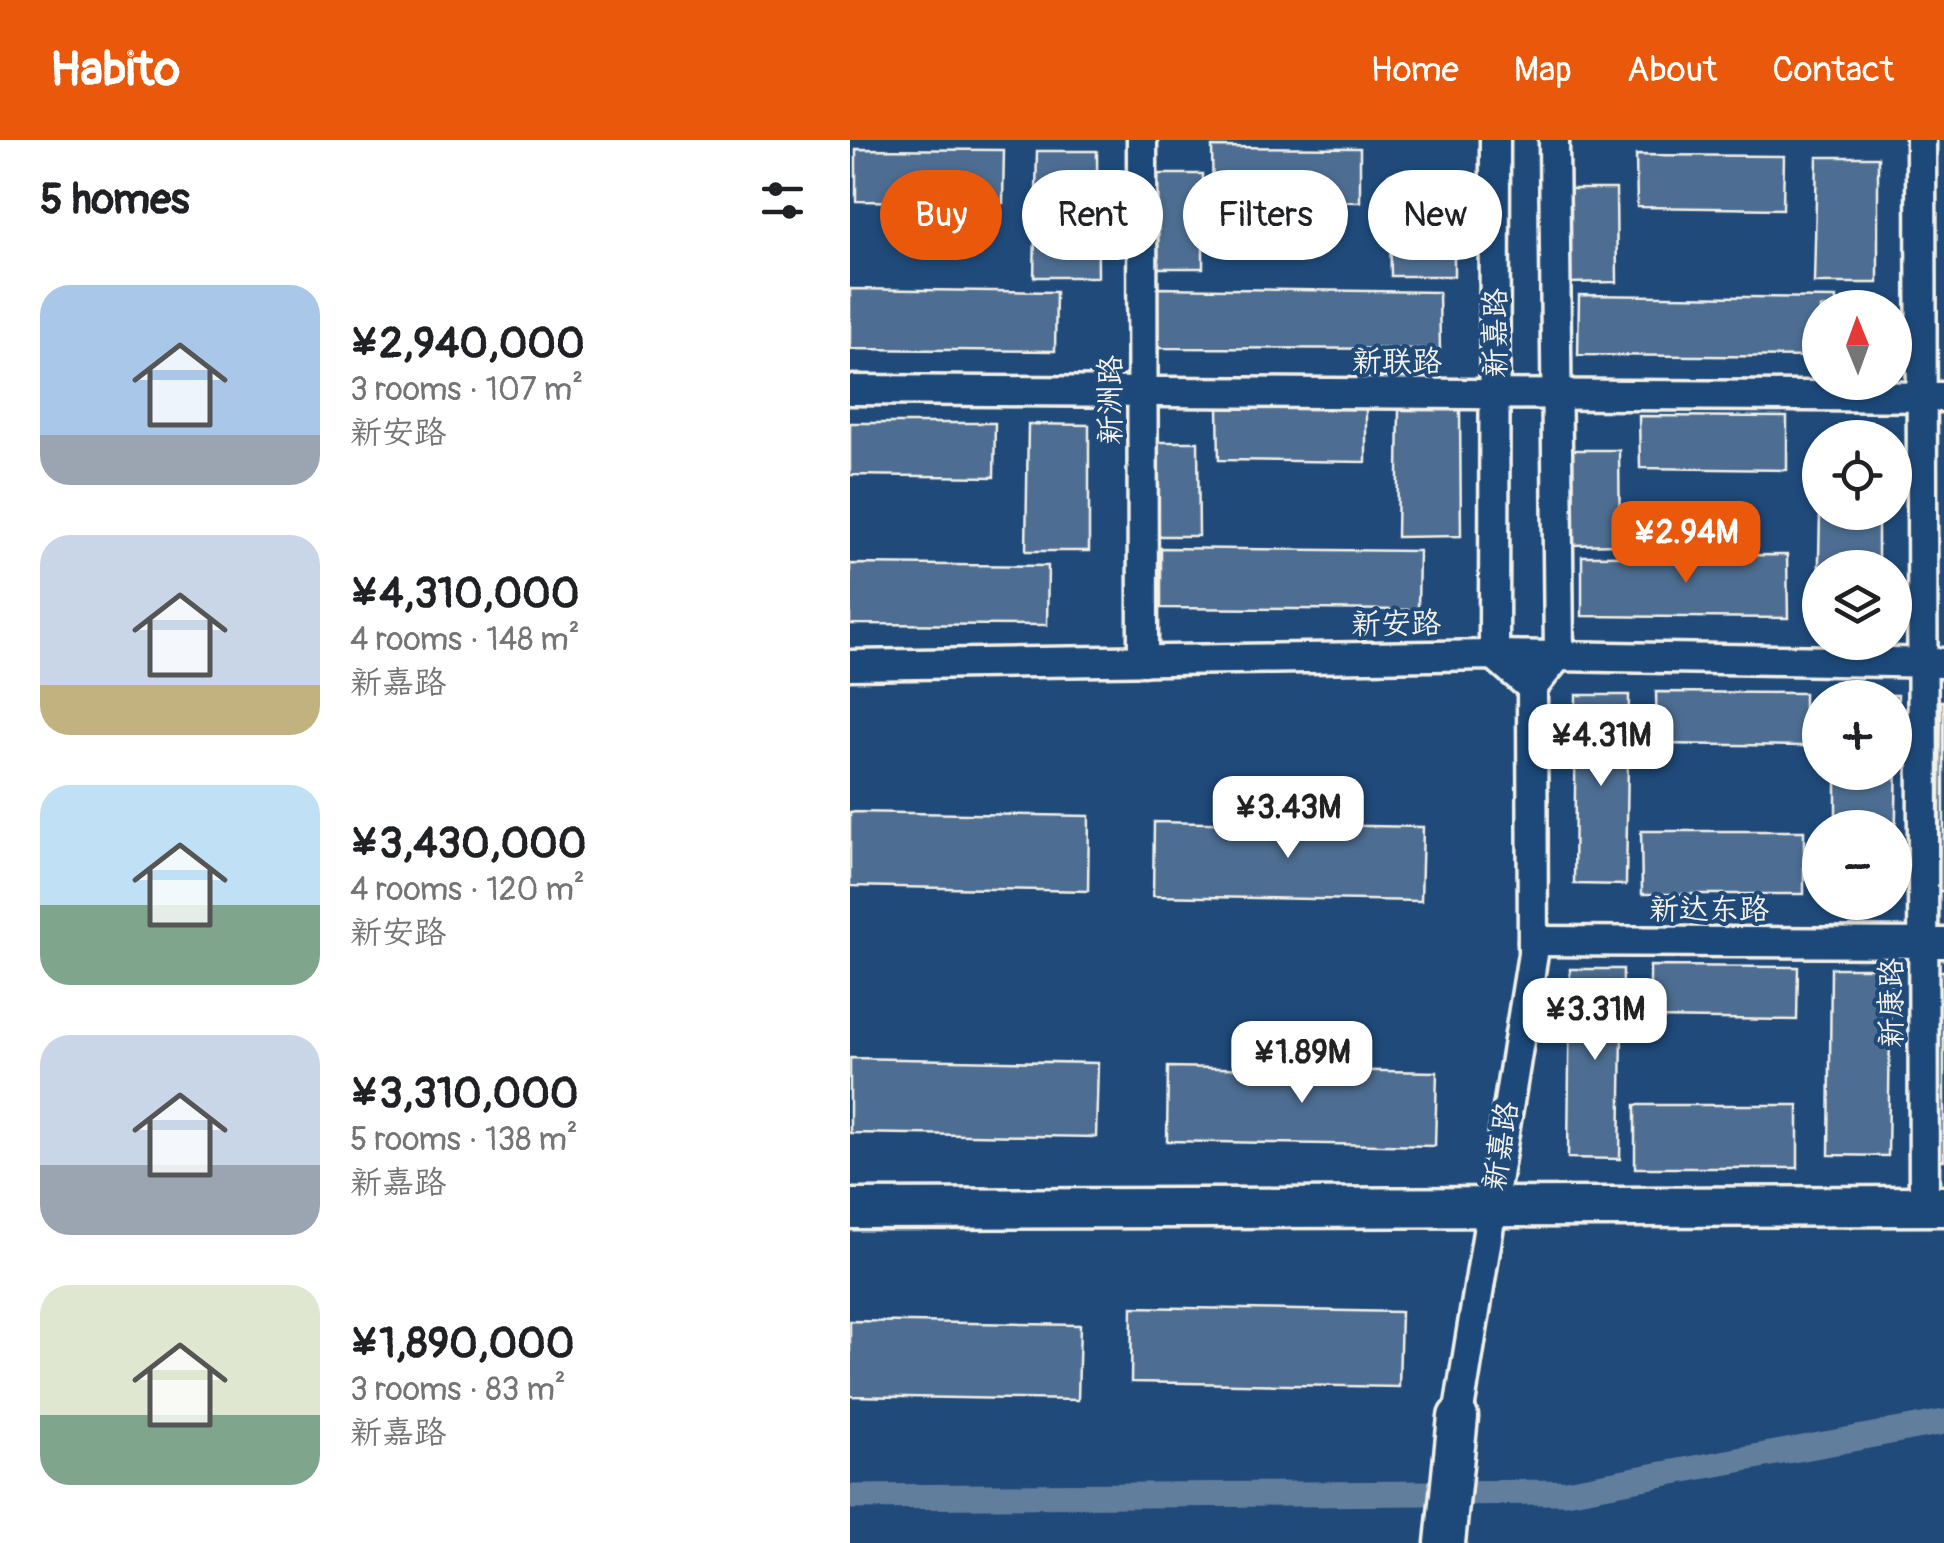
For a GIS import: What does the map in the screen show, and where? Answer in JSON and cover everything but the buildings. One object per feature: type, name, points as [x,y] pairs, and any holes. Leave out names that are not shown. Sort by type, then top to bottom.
[{"type":"street","name":"新洲路","points":[[1142,140],[1143,661]]},
{"type":"street","name":"新嘉路","points":[[1494,655],[1495,140]]},
{"type":"street","name":"新嘉路","points":[[1554,140],[1558,655]]},
{"type":"street","name":"新康路","points":[[1921,140],[1933,397],[1934,1206]]},
{"type":"street","name":"新联路","points":[[850,390],[1933,397]]},
{"type":"street","name":"新安路","points":[[850,666],[1494,655],[1933,662]]},
{"type":"street","points":[[1494,655],[1532,688],[1558,655]]},
{"type":"street","name":"新嘉路","points":[[1446,1543],[1458,1417],[1533,941],[1532,688]]},
{"type":"street","name":"新达东路","points":[[1533,941],[1934,943]]},
{"type":"street","points":[[850,1209],[1934,1206]]},
{"type":"waterway","points":[[850,1497],[1566,1492],[1944,1422]]}]
